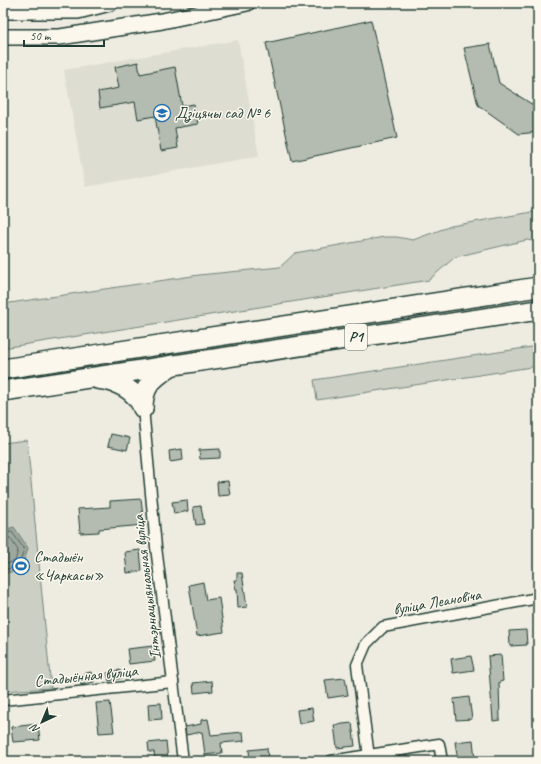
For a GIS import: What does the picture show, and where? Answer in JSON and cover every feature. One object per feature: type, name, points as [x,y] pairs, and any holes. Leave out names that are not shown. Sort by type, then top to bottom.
[{"type":"highway","name":"Р1","points":[[3,369],[538,287]]},
{"type":"highway","name":"Р1","points":[[3,391],[538,310]]},
{"type":"highway","points":[[142,408],[143,394],[147,387],[160,374],[174,365]]},
{"type":"highway","points":[[84,378],[100,379],[128,388],[133,392],[142,408]]},
{"type":"main road","points":[[3,11],[78,10],[110,3]]},
{"type":"main road","points":[[3,37],[60,37],[162,21],[246,3]]},
{"type":"street","name":"Інтэрнацыянальная вуліца","points":[[142,408],[156,547],[184,761]]},
{"type":"street","name":"вуліца Леановіча","points":[[368,757],[357,665],[366,644],[383,627],[538,598]]},
{"type":"street","name":"Стадыённая вуліца","points":[[3,700],[173,682]]},
{"type":"street","points":[[331,761],[368,757],[440,744],[442,761]]},
{"type":"shaded area","name":"Дзіцячы сад № 6","points":[[238,40],[259,156],[85,187],[64,70]]},
{"type":"shaded area","points":[[538,211],[538,242],[527,240],[455,257],[429,280],[3,348],[3,304],[199,275],[280,267],[295,253],[384,237],[397,237],[413,240],[451,226]]},
{"type":"shaded area","points":[[538,346],[538,366],[317,400],[314,380]]},
{"type":"shaded area","name":"Стадыён «Чаркасы»","points":[[27,440],[51,688],[3,691],[3,443]]},
{"type":"water","points":[[14,527],[28,548],[22,569],[3,574],[3,530]]},
{"type":"building","points":[[371,20],[397,138],[292,161],[266,43]]},
{"type":"building","points":[[490,44],[499,83],[533,105],[538,105],[538,132],[519,134],[478,105],[464,48]]},
{"type":"building","points":[[138,62],[140,74],[175,67],[182,106],[194,104],[198,124],[175,128],[178,148],[161,151],[155,116],[138,119],[135,102],[100,108],[98,92],[119,88],[115,67]]},
{"type":"building","points":[[111,434],[130,438],[127,450],[108,446]]},
{"type":"building","points":[[182,449],[183,460],[170,462],[169,451]]},
{"type":"building","points":[[220,449],[220,458],[200,459],[199,450]]},
{"type":"building","points":[[228,481],[230,495],[218,496],[217,482]]},
{"type":"building","points":[[141,499],[144,525],[99,529],[99,532],[80,533],[78,509],[110,507],[110,501]]},
{"type":"building","points":[[187,500],[188,511],[174,514],[172,502]]},
{"type":"building","points":[[201,506],[204,524],[196,525],[193,507]]},
{"type":"building","points":[[140,550],[142,571],[127,573],[125,552]]},
{"type":"building","points":[[237,573],[242,573],[247,607],[238,608],[237,589],[236,590],[234,580],[237,580]]},
{"type":"building","points":[[203,582],[206,600],[219,598],[224,632],[197,636],[189,585]]},
{"type":"building","points":[[526,630],[527,645],[510,646],[509,631]]},
{"type":"building","points":[[153,646],[155,661],[129,664],[127,649]]},
{"type":"building","points":[[501,655],[503,681],[499,682],[500,720],[493,721],[488,656]]},
{"type":"building","points":[[471,656],[474,670],[453,673],[451,659]]},
{"type":"building","points":[[120,670],[122,678],[109,681],[107,673]]},
{"type":"building","points":[[91,672],[94,682],[81,685],[78,675]]},
{"type":"building","points":[[345,678],[348,695],[328,698],[325,680]]},
{"type":"building","points":[[212,681],[213,691],[194,693],[193,683]]},
{"type":"building","points":[[469,697],[472,719],[456,720],[454,699]]},
{"type":"building","points":[[110,702],[114,732],[99,733],[96,703]]},
{"type":"building","points":[[161,703],[162,719],[149,720],[148,704]]},
{"type":"building","points":[[312,708],[314,721],[299,724],[297,710]]},
{"type":"building","points":[[208,719],[211,735],[243,732],[244,741],[221,743],[222,753],[205,755],[202,732],[186,735],[185,727],[201,724],[201,720]]},
{"type":"building","points":[[352,723],[355,746],[337,748],[334,725]]},
{"type":"building","points":[[38,724],[40,740],[13,742],[11,727]]},
{"type":"building","points":[[473,740],[475,759],[458,761],[455,742]]},
{"type":"building","points":[[166,741],[168,760],[155,761],[154,752],[149,752],[148,743]]},
{"type":"building","points":[[267,748],[268,759],[250,761],[249,750]]},
{"type":"place","name":"Дзіцячы сад № 6","points":[[162,113]]},
{"type":"place","name":"Стадыён «Чаркасы»","points":[[21,566]]}]
